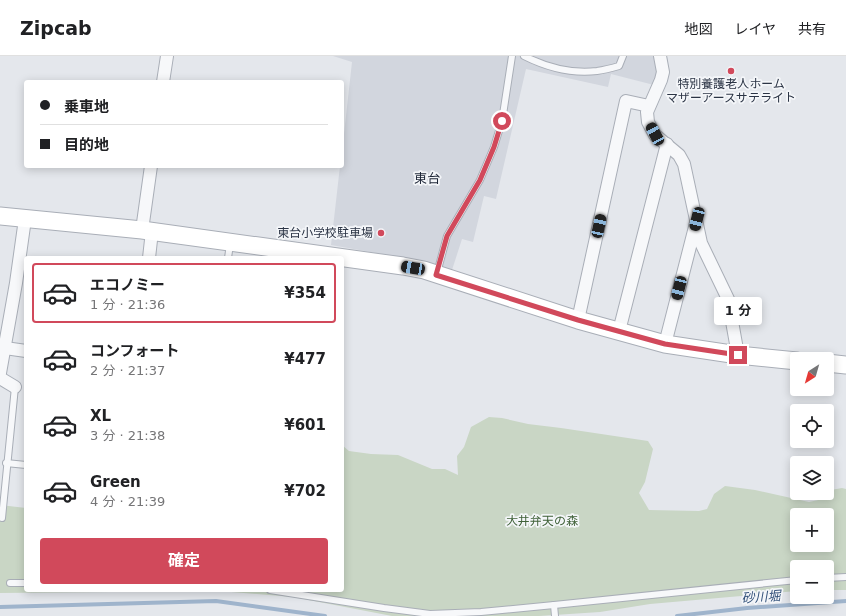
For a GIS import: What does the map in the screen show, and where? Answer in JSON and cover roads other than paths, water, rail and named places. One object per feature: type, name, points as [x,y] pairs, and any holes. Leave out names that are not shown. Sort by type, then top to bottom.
[{"type":"street","points":[[163,80],[167,56]]},
{"type":"street","points":[[660,56],[663,72],[662,80],[649,106],[647,112],[648,122],[655,134],[679,155],[684,164],[701,243],[728,299],[738,355]]},
{"type":"street","points":[[578,320],[626,101],[649,106]]},
{"type":"street","points":[[618,331],[667,144]]},
{"type":"street","points":[[149,256],[147,230],[151,168]]},
{"type":"street","points":[[0,216],[147,230],[229,250],[294,256]]},
{"type":"street","points":[[0,373],[21,284],[26,219]]},
{"type":"street","points":[[665,344],[697,219]]},
{"type":"street","points":[[344,261],[402,266],[424,270],[578,320],[665,344],[738,355],[790,359]]},
{"type":"street","points":[[5,348],[24,351]]},
{"type":"street","points":[[834,364],[846,365]]},
{"type":"street","points":[[0,378],[15,387]]},
{"type":"lane","points":[[436,275],[447,236],[480,180],[494,147],[502,121],[512,56]]},
{"type":"lane","points":[[524,56],[550,66],[571,71],[597,71],[619,66],[623,56]]},
{"type":"lane","points":[[2,518],[6,463],[15,387]]},
{"type":"lane","points":[[6,463],[24,465]]},
{"type":"lane","points":[[834,578],[846,577]]},
{"type":"lane","points":[[283,592],[430,614],[481,612],[790,581]]},
{"type":"lane","points":[[10,583],[24,583]]},
{"type":"lane","points":[[554,605],[556,616]]},
{"type":"waterway","name":"砂川堀","points":[[0,607],[216,601],[325,616]]},
{"type":"waterway","name":"砂川堀","points":[[677,616],[747,608],[846,601]]},
{"type":"place","name":"特別養護老人ホーム マザーアースサテライト","points":[[731,71]]},
{"type":"place","name":"東台小学校駐車場","points":[[381,233]]},
{"type":"district","name":"東台","points":[[427,178]]},
{"type":"park label","name":"大井弁天の森","points":[[542,521]]}]
